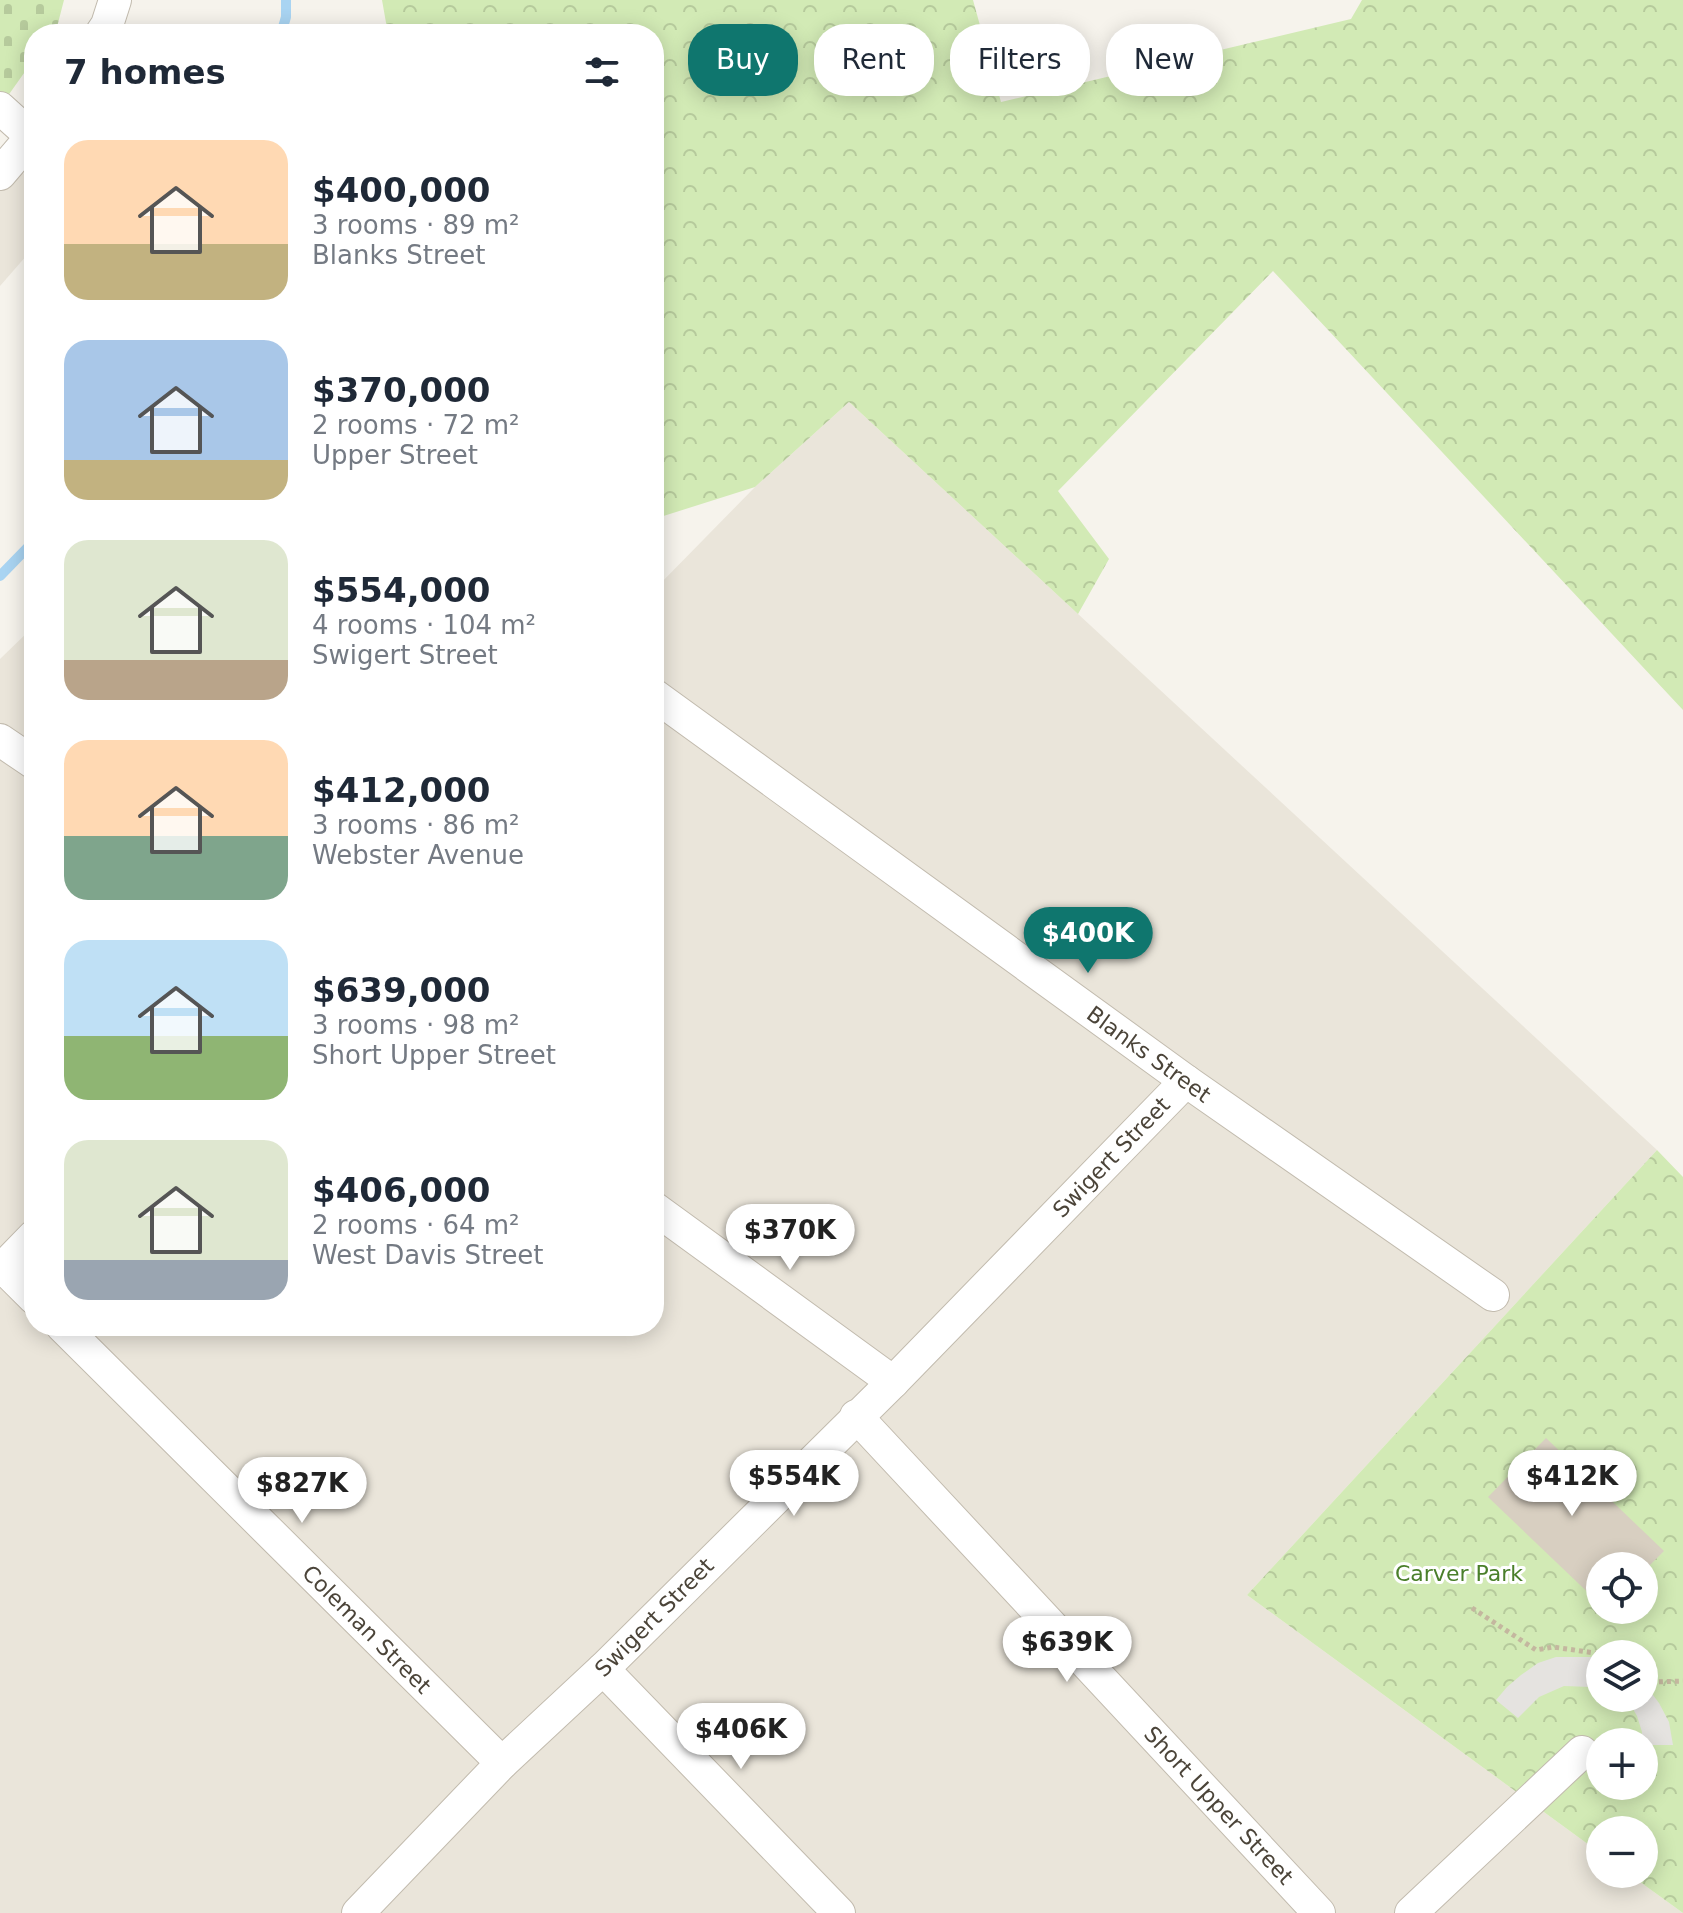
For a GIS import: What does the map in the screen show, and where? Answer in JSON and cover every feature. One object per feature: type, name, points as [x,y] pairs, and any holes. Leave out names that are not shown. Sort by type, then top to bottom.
[{"type":"street","points":[[107,24],[115,0]]},
{"type":"street","points":[[0,108],[24,128]]},
{"type":"street","points":[[0,174],[24,146]]},
{"type":"street","name":"Blanks Street","points":[[664,702],[1186,1081],[1493,1295]]},
{"type":"street","points":[[0,740],[24,756]]},
{"type":"street","name":"Swigert Street","points":[[358,1913],[502,1763],[603,1669],[893,1382],[1186,1081]]},
{"type":"street","points":[[664,1215],[893,1382]]},
{"type":"street","points":[[24,1246],[1,1268],[24,1289]]},
{"type":"street","name":"Coleman Street","points":[[72,1336],[502,1763]]},
{"type":"street","name":"Short Upper Street","points":[[856,1416],[1319,1913]]},
{"type":"street","points":[[603,1669],[839,1913]]},
{"type":"street","points":[[1411,1913],[1582,1752]]},
{"type":"path","points":[[1472,1608],[1536,1650],[1553,1647],[1586,1652]]},
{"type":"path","points":[[1658,1682],[1683,1681]]},
{"type":"shaded area","points":[[0,152],[24,174],[24,258],[0,286]]},
{"type":"shaded area","points":[[849,402],[1657,1150],[1247,1595],[1586,1843],[1586,1888],[1648,1888],[1683,1913],[0,1913],[0,659],[24,636],[24,1336],[664,1336],[664,580],[755,487]]},
{"type":"shaded area","points":[[1556,1657],[1586,1657],[1586,1687],[1564,1686],[1539,1697],[1518,1718],[1496,1700],[1507,1687],[1538,1663]]},
{"type":"shaded area","points":[[1658,1702],[1669,1722],[1673,1745],[1658,1745],[1658,1728],[1641,1728],[1635,1712],[1658,1712]]},
{"type":"green space","points":[[0,0],[64,0],[58,24],[24,24],[24,73],[0,107]]},
{"type":"green space","points":[[382,0],[973,0],[980,24],[950,24],[950,96],[999,96],[1001,102],[1026,96],[1090,96],[1090,81],[1106,77],[1106,96],[1223,96],[1223,49],[1351,19],[1362,0],[1683,0],[1683,710],[1273,271],[1058,491],[1109,559],[1078,614],[849,402],[755,487],[664,516],[664,24],[386,24]]},
{"type":"green space","name":"Carver Park","points":[[1657,1150],[1683,1177],[1683,1913],[1648,1888],[1658,1888],[1658,1816],[1586,1816],[1586,1843],[1247,1595]]},
{"type":"building","points":[[1546,1438],[1664,1551],[1658,1557],[1658,1552],[1586,1552],[1586,1591],[1488,1497]]},
{"type":"waterway","points":[[284,24],[286,0]]},
{"type":"waterway","points":[[0,576],[24,551]]}]
